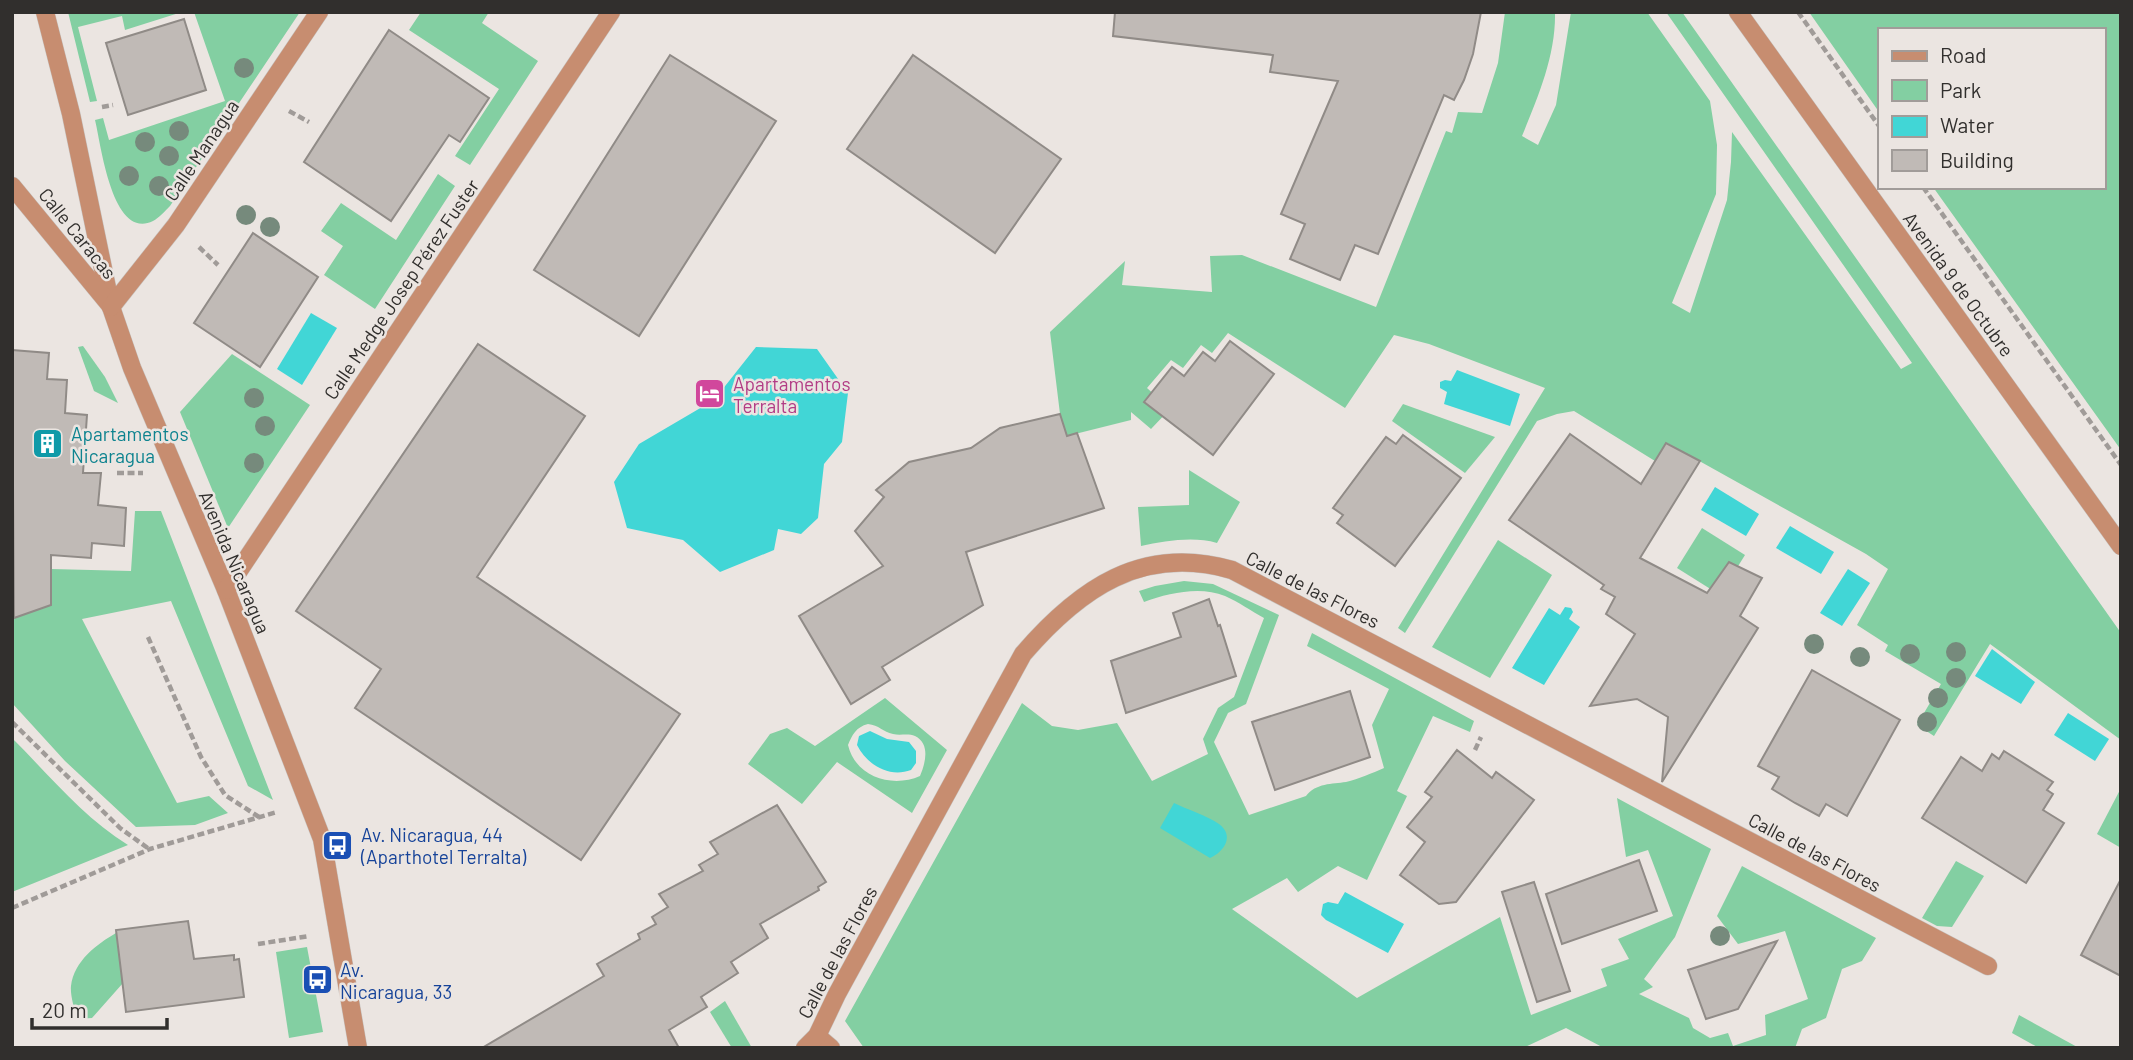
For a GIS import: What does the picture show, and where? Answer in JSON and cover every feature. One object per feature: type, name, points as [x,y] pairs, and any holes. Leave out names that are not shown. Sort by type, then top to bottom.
[{"type":"street","name":"Avenida Nicaragua","points":[[45,12],[71,114],[111,307],[132,368],[226,590],[322,839],[358,1048]]},
{"type":"street","name":"Calle Managua","points":[[111,307],[176,225],[319,12]]},
{"type":"street","name":"Calle Medge Josep Pérez Fuster","points":[[226,590],[611,12]]},
{"type":"street","name":"Avenida 9 de Octubre","points":[[1738,12],[2121,546]]},
{"type":"street","name":"Calle Caracas","points":[[12,186],[111,307]]},
{"type":"street","name":"Calle de las Flores","points":[[818,1044],[843,982],[1023,654],[1050,623],[1081,596],[1125,572],[1168,562],[1196,562],[1232,570],[1988,966]]},
{"type":"path","points":[[1798,12],[1878,125]]},
{"type":"path","points":[[1924,189],[2121,465]]},
{"type":"path","points":[[148,637],[201,757],[225,795],[259,817]]},
{"type":"path","points":[[12,722],[120,828],[150,849]]},
{"type":"path","points":[[12,908],[150,849],[308,802]]},
{"type":"path","points":[[258,944],[338,932]]},
{"type":"green space","points":[[68,12],[182,12],[125,30],[122,16],[78,27],[97,101],[90,102]]},
{"type":"green space","points":[[194,12],[300,12],[170,206],[153,221],[139,223],[127,217],[118,204],[105,168],[95,120],[103,118],[109,140],[225,101]]},
{"type":"green space","points":[[421,12],[489,12],[482,23],[538,61],[470,165],[455,156],[499,89],[409,30]]},
{"type":"green space","points":[[1505,12],[1555,12],[1549,60],[1522,136],[1538,145],[1556,105],[1571,12],[1647,12],[1710,101],[1717,145],[1716,194],[1672,303],[1690,313],[1727,200],[1732,132],[1901,369],[1912,363],[1666,12],[1682,12],[2121,633],[2121,740],[1990,644],[1934,736],[1917,725],[1941,684],[1885,651],[1888,645],[1857,625],[1888,569],[1866,554],[1667,443],[1655,461],[1574,411],[1537,421],[1405,633],[1398,628],[1545,388],[1429,344],[1394,335],[1345,408],[1228,333],[1212,353],[1201,345],[1183,368],[1171,360],[1147,388],[1170,409],[1151,429],[1131,412],[1131,420],[1067,436],[1060,414],[1050,332],[1125,261],[1122,285],[1212,292],[1210,256],[1242,255],[1376,307],[1446,131],[1452,133],[1458,112],[1482,113],[1498,63]]},
{"type":"green space","points":[[1809,12],[2121,12],[2121,450],[1934,189],[2105,189],[2105,28],[1878,28],[1878,111]]},
{"type":"green space","points":[[438,174],[455,186],[375,309],[324,275],[343,246],[321,231],[341,203],[396,240]]},
{"type":"green space","points":[[83,346],[105,377],[118,403],[94,391],[78,347]]},
{"type":"green space","points":[[232,354],[310,405],[228,528],[180,412]]},
{"type":"green space","points":[[1403,404],[1495,437],[1465,473],[1392,421]]},
{"type":"green space","points":[[1189,470],[1240,502],[1217,543],[1189,540],[1141,546],[1138,507],[1189,505]]},
{"type":"green space","points":[[135,511],[161,511],[273,800],[248,786],[171,601],[82,619],[177,803],[209,796],[228,813],[195,825],[136,827],[65,761],[12,703],[12,619],[51,605],[51,569],[131,571]]},
{"type":"green space","points":[[1702,528],[1745,555],[1720,595],[1677,568]]},
{"type":"green space","points":[[1498,540],[1552,575],[1490,678],[1432,647]]},
{"type":"green space","points":[[1184,581],[1213,584],[1279,615],[1246,704],[1228,713],[1214,742],[1249,815],[1306,796],[1319,786],[1351,781],[1384,768],[1372,725],[1389,689],[1307,646],[1312,633],[1474,721],[1470,732],[1433,716],[1397,791],[1407,796],[1367,880],[1338,866],[1298,892],[1287,878],[1232,909],[1357,998],[1500,917],[1531,1015],[1607,986],[1601,969],[1629,959],[1618,939],[1673,916],[1648,850],[1626,857],[1617,798],[1711,849],[1675,937],[1644,979],[1653,987],[1639,994],[1689,1018],[1693,1028],[1710,1038],[1728,1033],[1733,1046],[1766,1035],[1765,1015],[1808,999],[1785,931],[1738,944],[1717,916],[1742,866],[1876,938],[1862,961],[1842,969],[1826,1018],[1802,1029],[1795,1048],[1604,1048],[1566,1028],[1523,1048],[864,1048],[845,1021],[1022,703],[1052,726],[1078,730],[1117,723],[1152,781],[1208,754],[1203,739],[1218,708],[1234,697],[1264,618],[1230,598],[1215,593],[1184,592],[1144,602],[1139,591]]},
{"type":"green space","points":[[885,698],[947,750],[912,813],[837,762],[802,804],[748,764],[770,734],[787,728],[815,746]],"holes":[[[872,725],[896,735],[912,735],[920,740],[925,749],[924,766],[920,776],[898,781],[887,780],[867,772],[859,765],[848,745],[857,729]]]},
{"type":"green space","points":[[12,738],[82,809],[128,845],[12,892]]},
{"type":"green space","points":[[2121,788],[2121,848],[2097,834]]},
{"type":"green space","points":[[1956,861],[1984,876],[1952,927],[1937,926],[1922,918]]},
{"type":"green space","points":[[116,933],[123,983],[92,1018],[76,1019],[71,990],[73,977],[94,948]]},
{"type":"green space","points":[[307,947],[323,1032],[289,1038],[276,952]]},
{"type":"green space","points":[[725,1001],[752,1048],[732,1048],[710,1012]]},
{"type":"green space","points":[[2019,1015],[2079,1048],[2039,1048],[2012,1033]]},
{"type":"water","points":[[311,313],[337,328],[302,385],[277,369]]},
{"type":"water","points":[[756,347],[817,349],[848,393],[842,442],[824,464],[818,518],[801,534],[778,529],[774,550],[720,572],[683,540],[627,528],[614,482],[639,444],[714,400]]},
{"type":"water","points":[[1457,370],[1520,394],[1510,426],[1444,404],[1447,392],[1440,388],[1440,382],[1451,381]]},
{"type":"water","points":[[1715,487],[1759,514],[1746,536],[1701,510]]},
{"type":"water","points":[[1790,526],[1834,552],[1821,574],[1776,548]]},
{"type":"water","points":[[1848,569],[1870,583],[1842,626],[1820,613]]},
{"type":"water","points":[[1565,607],[1571,608],[1573,612],[1569,619],[1580,627],[1544,685],[1512,668],[1549,608],[1560,615]]},
{"type":"water","points":[[1992,649],[2035,682],[2021,704],[1975,676]]},
{"type":"water","points":[[2068,713],[2109,739],[2095,761],[2054,735]]},
{"type":"water","points":[[870,731],[887,739],[909,742],[916,751],[916,763],[911,770],[887,771],[873,764],[857,745],[859,736]]},
{"type":"water","points":[[1174,803],[1208,818],[1224,829],[1227,838],[1220,852],[1210,858],[1160,828]]},
{"type":"water","points":[[1345,892],[1404,924],[1388,953],[1321,915],[1323,904],[1338,904]]},
{"type":"building","points":[[1115,12],[1481,12],[1473,54],[1464,80],[1454,100],[1444,95],[1378,254],[1355,245],[1340,280],[1290,259],[1305,224],[1281,214],[1338,81],[1270,72],[1273,55],[1113,36]]},
{"type":"building","points":[[184,19],[206,90],[128,115],[106,43]]},
{"type":"building","points":[[389,30],[489,98],[460,142],[449,135],[391,221],[304,162]]},
{"type":"building","points":[[670,55],[776,121],[639,336],[534,270]]},
{"type":"building","points":[[913,55],[1061,159],[995,253],[847,149]]},
{"type":"building","points":[[253,233],[318,277],[260,367],[194,323]]},
{"type":"building","points":[[1230,341],[1274,374],[1213,455],[1144,402],[1172,367],[1184,376],[1203,352],[1215,361]]},
{"type":"building","points":[[478,344],[585,416],[477,577],[680,714],[581,860],[355,708],[381,669],[296,611]]},
{"type":"building","name":"Apartamentos Nicaragua","points":[[12,350],[49,353],[47,379],[67,380],[65,413],[87,415],[83,473],[101,473],[98,505],[126,508],[124,546],[92,543],[91,558],[51,555],[51,605],[14,618]]},
{"type":"building","points":[[1060,414],[1067,436],[1077,433],[1104,508],[966,552],[983,605],[882,667],[890,680],[851,704],[799,616],[883,566],[855,531],[884,497],[876,490],[909,462],[971,448],[1000,428]]},
{"type":"building","points":[[1570,434],[1641,484],[1666,443],[1700,461],[1640,558],[1707,593],[1729,562],[1762,578],[1740,616],[1758,628],[1662,782],[1668,717],[1637,699],[1590,706],[1635,634],[1606,614],[1615,597],[1601,589],[1604,585],[1509,520]]},
{"type":"building","points":[[1403,435],[1461,478],[1395,566],[1337,523],[1343,515],[1333,508],[1386,437],[1396,444]]},
{"type":"building","points":[[1209,599],[1236,676],[1126,713],[1111,661],[1181,637],[1173,613]]},
{"type":"building","points":[[1812,670],[1900,720],[1847,816],[1826,804],[1819,816],[1795,803],[1772,789],[1779,777],[1758,766]]},
{"type":"building","points":[[1350,691],[1370,757],[1275,790],[1252,722]]},
{"type":"building","points":[[1457,750],[1492,778],[1496,772],[1534,800],[1456,902],[1439,904],[1400,875],[1425,842],[1407,827],[1432,797],[1425,792]]},
{"type":"building","points":[[2004,751],[2053,782],[2047,790],[2053,794],[2043,810],[2064,823],[2026,883],[1922,818],[1961,757],[1982,771],[1992,754],[1999,759]]},
{"type":"building","points":[[777,805],[826,882],[818,887],[819,890],[760,924],[768,938],[731,962],[738,973],[701,997],[707,1007],[669,1030],[679,1048],[482,1048],[604,976],[597,964],[640,939],[638,934],[656,924],[652,917],[668,907],[659,894],[703,871],[699,865],[718,854],[710,842]]},
{"type":"building","points":[[1639,860],[1657,911],[1562,944],[1546,894]]},
{"type":"building","points":[[2121,879],[2121,976],[2081,955]]},
{"type":"building","points":[[1534,882],[1570,991],[1537,1002],[1502,892]]},
{"type":"building","points":[[188,921],[194,959],[234,955],[234,960],[239,959],[244,997],[126,1012],[116,930]]},
{"type":"building","points":[[1777,941],[1738,1009],[1706,1019],[1688,970]]},
{"type":"place","name":"Apartamentos Terralta","points":[[710,394]]},
{"type":"place","name":"Apartamentos Nicaragua","points":[[48,444]]},
{"type":"place","name":"Av. Nicaragua, 44 (Aparthotel Terralta)","points":[[338,845]]},
{"type":"place","name":"Av. Nicaragua, 33","points":[[317,980]]}]
